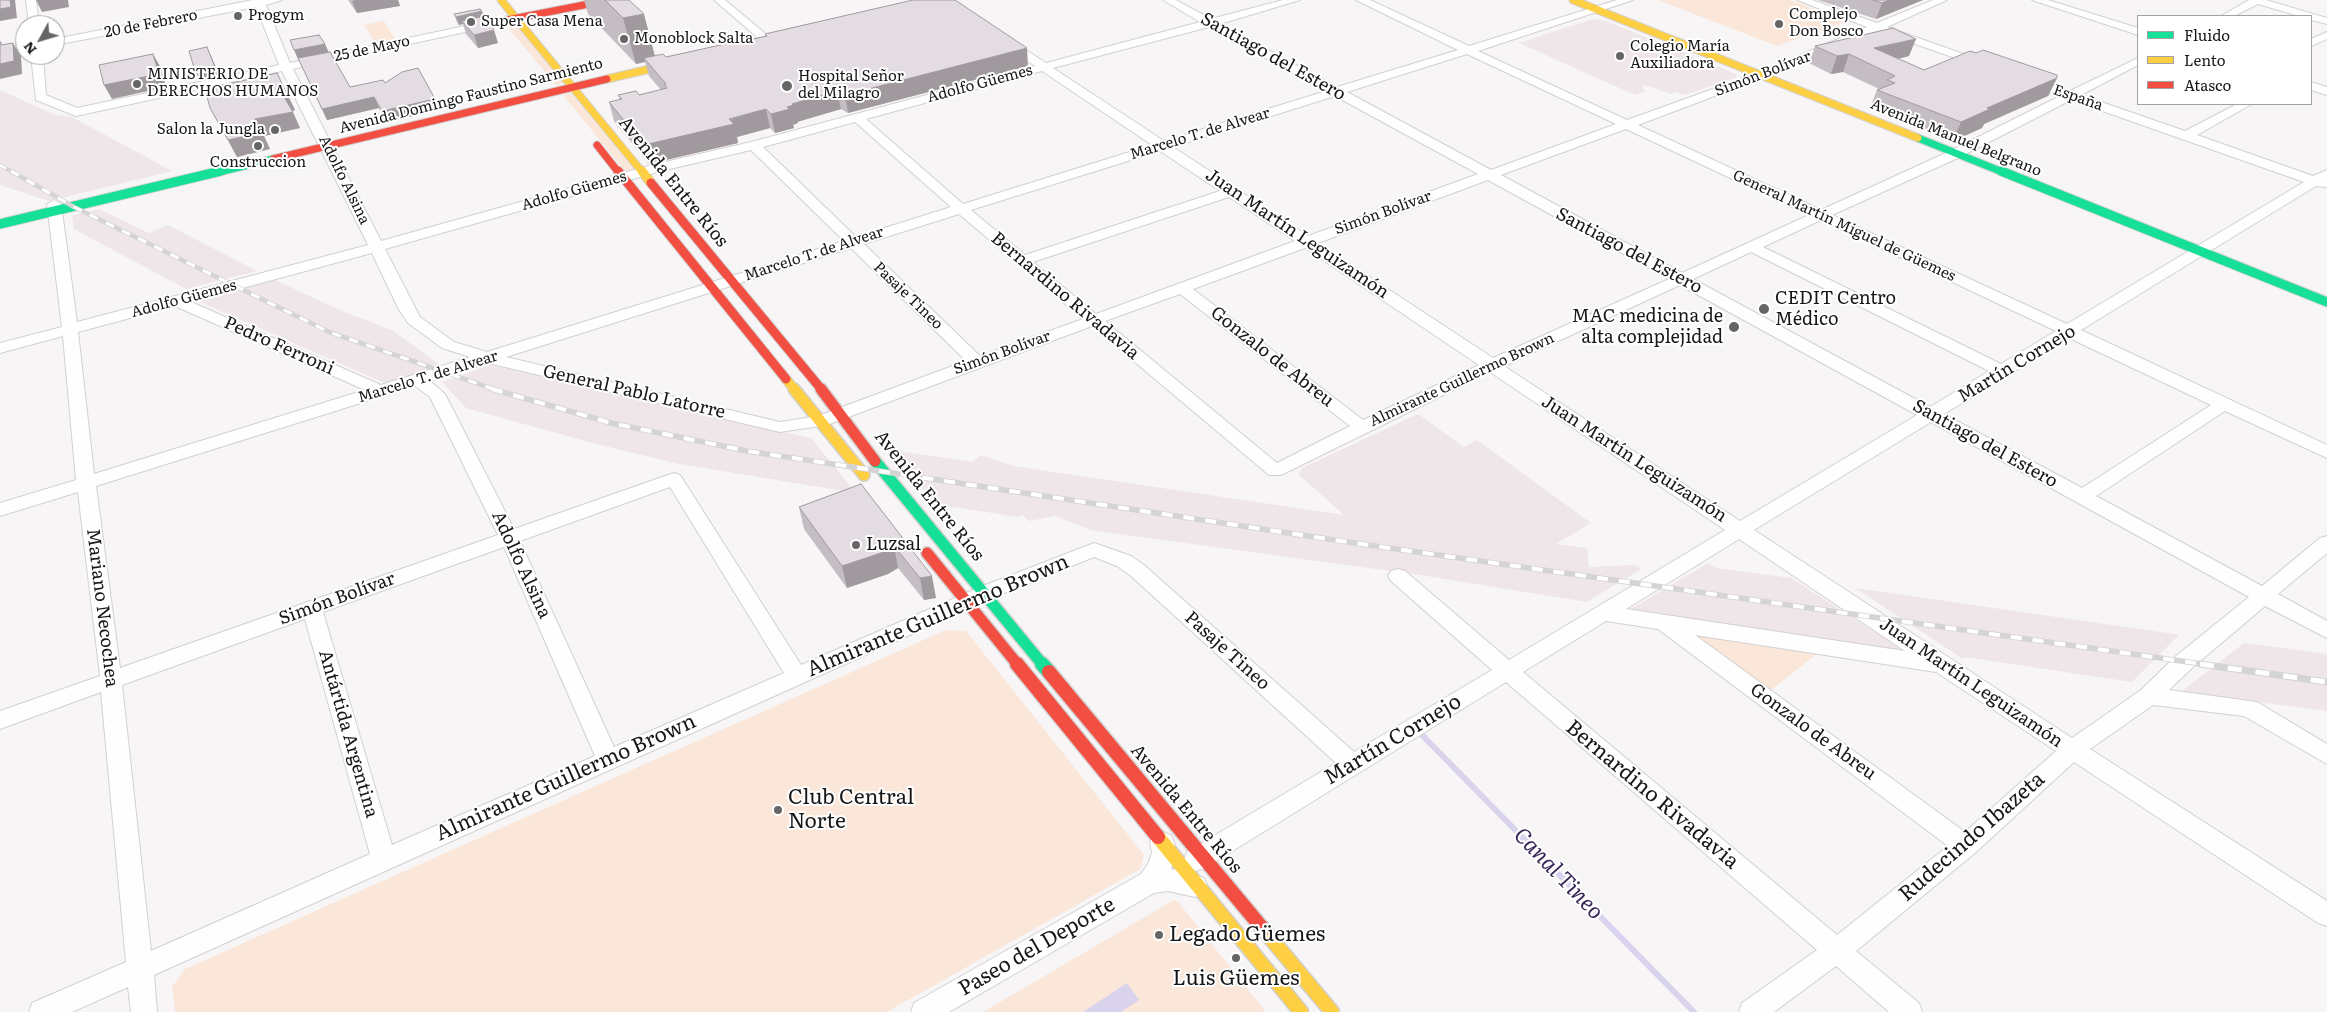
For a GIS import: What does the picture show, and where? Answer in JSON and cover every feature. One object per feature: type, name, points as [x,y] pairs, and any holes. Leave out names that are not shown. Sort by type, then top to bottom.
[{"type":"main road","name":"Avenida Entre Ríos","points":[[500,0],[644,172],[730,281],[842,413],[889,485],[1162,842],[1193,862],[1199,887],[1301,1012]]},
{"type":"main road","name":"25 de Mayo","points":[[498,22],[609,0]]},
{"type":"main road","name":"Avenida Manuel Belgrano","points":[[1573,0],[2327,302]]},
{"type":"main road","points":[[490,13],[506,33]]},
{"type":"main road","points":[[753,45],[782,39]]},
{"type":"main road","name":"Avenida Domingo Faustino Sarmiento","points":[[0,224],[55,208],[552,88],[572,86],[695,58]]},
{"type":"main road","points":[[552,88],[565,104]]},
{"type":"main road","name":"Avenida Entre Ríos","points":[[589,135],[710,287],[871,483]]},
{"type":"main road","name":"Avenida Domingo Faustino Sarmiento","points":[[0,217],[55,208]]},
{"type":"main road","name":"Avenida Entre Ríos","points":[[919,543],[976,598],[1193,862],[1332,1012]]},
{"type":"street","points":[[31,0],[33,15]]},
{"type":"street","name":"20 de Febrero","points":[[65,40],[259,2],[278,0]]},
{"type":"street","points":[[719,0],[770,42]]},
{"type":"street","name":"Santiago del Estero","points":[[1168,0],[1488,176],[2327,630]]},
{"type":"street","name":"Adolfo Güemes","points":[[0,348],[376,247],[644,172],[754,145],[1295,0]]},
{"type":"street","name":"General Martín Miguel de Güemes","points":[[1361,0],[2327,452]]},
{"type":"street","name":"Marcelo T. de Alvear","points":[[0,510],[1628,0]]},
{"type":"street","points":[[1802,0],[1997,69]]},
{"type":"street","name":"Simón Bolívar","points":[[821,421],[976,362],[1761,76],[1942,0]]},
{"type":"street","points":[[2038,0],[2137,32]]},
{"type":"street","points":[[2228,15],[2256,0],[2307,15]]},
{"type":"street","name":"Adolfo Alsina","points":[[259,2],[286,67],[406,308],[414,320],[448,345]]},
{"type":"street","points":[[2312,17],[2327,21]]},
{"type":"street","name":"25 de Mayo","points":[[38,65],[40,97],[76,112],[498,22]]},
{"type":"street","name":"Juan Martín Leguizamón","points":[[994,34],[1741,529],[1942,665],[2327,915]]},
{"type":"street","points":[[2312,42],[2327,35]]},
{"type":"street","points":[[0,52],[15,49]]},
{"type":"street","name":"Almirante Guillermo Brown","points":[[1275,471],[1492,365],[1955,154],[2137,62]]},
{"type":"street","name":"España","points":[[2015,76],[2186,136],[2323,181]]},
{"type":"street","points":[[2312,86],[2327,91]]},
{"type":"street","points":[[2186,136],[2244,105]]},
{"type":"street","name":"Bernardino Rivadavia","points":[[857,117],[960,208],[1275,471]]},
{"type":"street","name":"Pasaje Tineo","points":[[754,145],[976,362]]},
{"type":"street","name":"Martín Cornejo","points":[[1193,862],[1741,529],[2323,181]]},
{"type":"street","points":[[1024,260],[1232,191]]},
{"type":"street","name":"Mariano Necochea","points":[[55,208],[86,484],[111,679],[144,1012]]},
{"type":"street","points":[[1752,247],[2004,372]]},
{"type":"street","name":"Gonzalo de Abreu","points":[[1181,287],[1362,427]]},
{"type":"street","name":"Pedro Ferroni","points":[[178,301],[381,391]]},
{"type":"street","name":"General Pablo Latorre","points":[[448,345],[489,358],[780,427],[821,421]]},
{"type":"street","name":"Adolfo Alsina","points":[[418,380],[437,394],[509,537],[608,760]]},
{"type":"street","points":[[2082,497],[2224,404]]},
{"type":"street","name":"Simón Bolívar","points":[[0,720],[674,479],[797,676]]},
{"type":"street","name":"Rudecindo Ibazeta","points":[[1752,1012],[1836,951],[1966,846],[2072,750],[2149,696],[2184,662],[2327,543]]},
{"type":"street","name":"Almirante Guillermo Brown","points":[[42,1012],[797,676],[976,598],[1094,550]]},
{"type":"street","name":"Pasaje Tineo","points":[[1094,550],[1124,561],[1137,570],[1353,765]]},
{"type":"street","name":"Bernardino Rivadavia","points":[[1398,576],[1506,671],[1909,1012]]},
{"type":"street","name":"Antártida Argentina","points":[[312,608],[384,859]]},
{"type":"street","points":[[1603,613],[1660,620],[1942,665]]},
{"type":"street","name":"Gonzalo de Abreu","points":[[1660,620],[1966,846]]},
{"type":"street","points":[[2149,696],[2248,708],[2327,755]]},
{"type":"street","points":[[1150,882],[1159,869],[1164,853],[1162,842]]},
{"type":"street","name":"Paseo del Deporte","points":[[924,1012],[1150,882],[1168,880],[1186,882],[1199,887]]},
{"type":"shaded area","name":"Complejo Don Bosco","points":[[1658,0],[1790,0],[1847,21],[1777,46]]},
{"type":"shaded area","name":"Colegio María Auxiliadora","points":[[1593,19],[1606,21],[1736,74],[1737,77],[1685,95],[1676,92],[1671,94],[1645,85],[1642,87],[1646,91],[1635,95],[1519,43]]},
{"type":"shaded area","points":[[384,21],[396,41],[376,45],[364,25]]},
{"type":"shaded area","points":[[513,22],[564,83],[556,85],[505,24]]},
{"type":"shaded area","points":[[0,90],[55,115],[72,117],[172,171],[49,201],[0,185]]},
{"type":"shaded area","points":[[571,93],[634,169],[625,171],[563,95]]},
{"type":"shaded area","points":[[99,209],[149,233],[168,225],[257,271],[186,289],[74,229],[72,216]]},
{"type":"shaded area","points":[[275,280],[344,312],[392,330],[440,365],[387,384],[198,301]]},
{"type":"shaded area","points":[[490,365],[811,438],[856,493],[674,463],[589,442],[466,408],[442,382]]},
{"type":"shaded area","points":[[1418,414],[1464,447],[1477,440],[1591,523],[1556,544],[1587,548],[1589,567],[1635,565],[1641,569],[1587,602],[1420,575],[1090,530],[1055,516],[1029,521],[1023,515],[1018,517],[935,504],[891,450],[973,462],[980,455],[1013,466],[1344,515],[1299,475],[1302,468]]},
{"type":"shaded area","points":[[1708,563],[1716,568],[1791,578],[1904,651],[1629,610]]},
{"type":"shaded area","points":[[1855,588],[2179,635],[2132,682],[1965,657],[1963,659]]},
{"type":"shaded area","points":[[1681,625],[1823,649],[1770,691]]},
{"type":"shaded area","points":[[946,630],[966,631],[1144,855],[1140,869],[887,1012],[175,1012],[172,987],[185,969]]},
{"type":"shaded area","points":[[2244,643],[2327,654],[2327,711],[2181,692]]},
{"type":"shaded area","name":"Legado Güemes","points":[[1174,900],[1179,903],[1266,1012],[983,1012]]},
{"type":"shaded area","points":[[1127,983],[1139,1000],[1121,1012],[1083,1012]]},
{"type":"building","points":[[0,0],[10,0],[11,7],[0,9]]},
{"type":"building","points":[[605,0],[629,0],[644,14],[623,18]]},
{"type":"building","name":"Hospital Señor del Milagro","points":[[913,0],[955,0],[1027,48],[845,95],[837,91],[792,104],[794,105],[787,107],[790,109],[771,114],[766,109],[729,119],[734,124],[644,145],[609,102],[622,99],[618,95],[636,91],[639,95],[667,88],[664,84],[666,84],[644,58],[663,54],[666,57],[735,43],[767,36],[765,34]]},
{"type":"building","points":[[1873,0],[1889,0],[1882,3]]},
{"type":"building","points":[[480,9],[482,11],[456,17],[454,14]]},
{"type":"building","points":[[485,16],[494,30],[474,35],[462,21]]},
{"type":"building","points":[[1893,28],[1916,39],[1874,48],[1924,70],[1970,51],[1976,53],[1983,50],[2057,75],[2057,78],[1987,108],[1990,109],[1961,122],[1877,90],[1895,83],[1887,80],[1895,76],[1849,54],[1837,56],[1815,46]]},
{"type":"building","points":[[319,35],[325,44],[294,50],[290,40]]},
{"type":"building","points":[[0,42],[1,45],[13,43],[14,61],[0,64]]},
{"type":"building","points":[[207,47],[215,67],[195,71],[189,51]]},
{"type":"building","points":[[330,52],[350,87],[383,80],[385,83],[402,72],[418,68],[435,99],[382,111],[374,97],[322,109],[298,58]]},
{"type":"building","points":[[153,54],[159,74],[104,85],[99,65]]},
{"type":"building","points":[[277,73],[287,94],[283,95],[293,112],[255,119],[261,133],[228,140],[210,108],[205,89]]},
{"type":"building","points":[[861,484],[932,576],[920,578],[894,546],[884,552],[842,566],[799,507]]},
{"type":"waterway","name":"Canal Tineo","points":[[1422,735],[1694,1012]]},
{"type":"railway","points":[[0,165],[14,173]]},
{"type":"railway","points":[[11,171],[74,207],[329,332],[496,390]]},
{"type":"railway","points":[[492,389],[611,423],[747,451],[1361,544],[2209,665]]},
{"type":"railway","points":[[2200,664],[2327,682]]},
{"type":"traffic: fast","points":[[1918,138],[2327,302]]},
{"type":"traffic: fast","points":[[0,224],[273,159]]},
{"type":"traffic: fast","points":[[875,461],[1049,672]]},
{"type":"traffic: slow","points":[[501,0],[651,183]]},
{"type":"traffic: slow","points":[[1573,0],[1918,138]]},
{"type":"traffic: slow","points":[[607,79],[684,61]]},
{"type":"traffic: slow","points":[[786,379],[864,475]]},
{"type":"traffic: slow","points":[[1158,837],[1301,1012]]},
{"type":"traffic: slow","points":[[1263,929],[1332,1012]]},
{"type":"traffic: jam","points":[[502,21],[609,0]]},
{"type":"traffic: jam","points":[[273,159],[607,79]]},
{"type":"traffic: jam","points":[[597,145],[786,379]]},
{"type":"traffic: jam","points":[[651,183],[841,413],[875,461]]},
{"type":"traffic: jam","points":[[927,553],[1158,837]]},
{"type":"traffic: jam","points":[[1049,672],[1263,929]]},
{"type":"place","name":"Progym","points":[[238,16]]},
{"type":"place","name":"Super Casa Mena","points":[[471,22]]},
{"type":"place","name":"Complejo Don Bosco","points":[[1779,24]]},
{"type":"place","name":"Monoblock Salta","points":[[624,39]]},
{"type":"place","name":"Colegio María Auxiliadora","points":[[1620,56]]},
{"type":"place","name":"MINISTERIO DE DERECHOS HUMANOS","points":[[137,84]]},
{"type":"place","name":"Hospital Señor del Milagro","points":[[787,86]]},
{"type":"place","name":"Salon la Jungla","points":[[275,130]]},
{"type":"place","name":"Construccion","points":[[258,146]]},
{"type":"place","name":"CEDIT Centro Médico","points":[[1764,309]]},
{"type":"place","name":"MAC medicina de alta complejidad","points":[[1734,327]]},
{"type":"place","name":"Luzsal","points":[[856,545]]},
{"type":"place","name":"Club Central Norte","points":[[778,810]]},
{"type":"place","name":"Legado Güemes","points":[[1159,935]]},
{"type":"place","name":"Luis Güemes","points":[[1236,958]]}]
